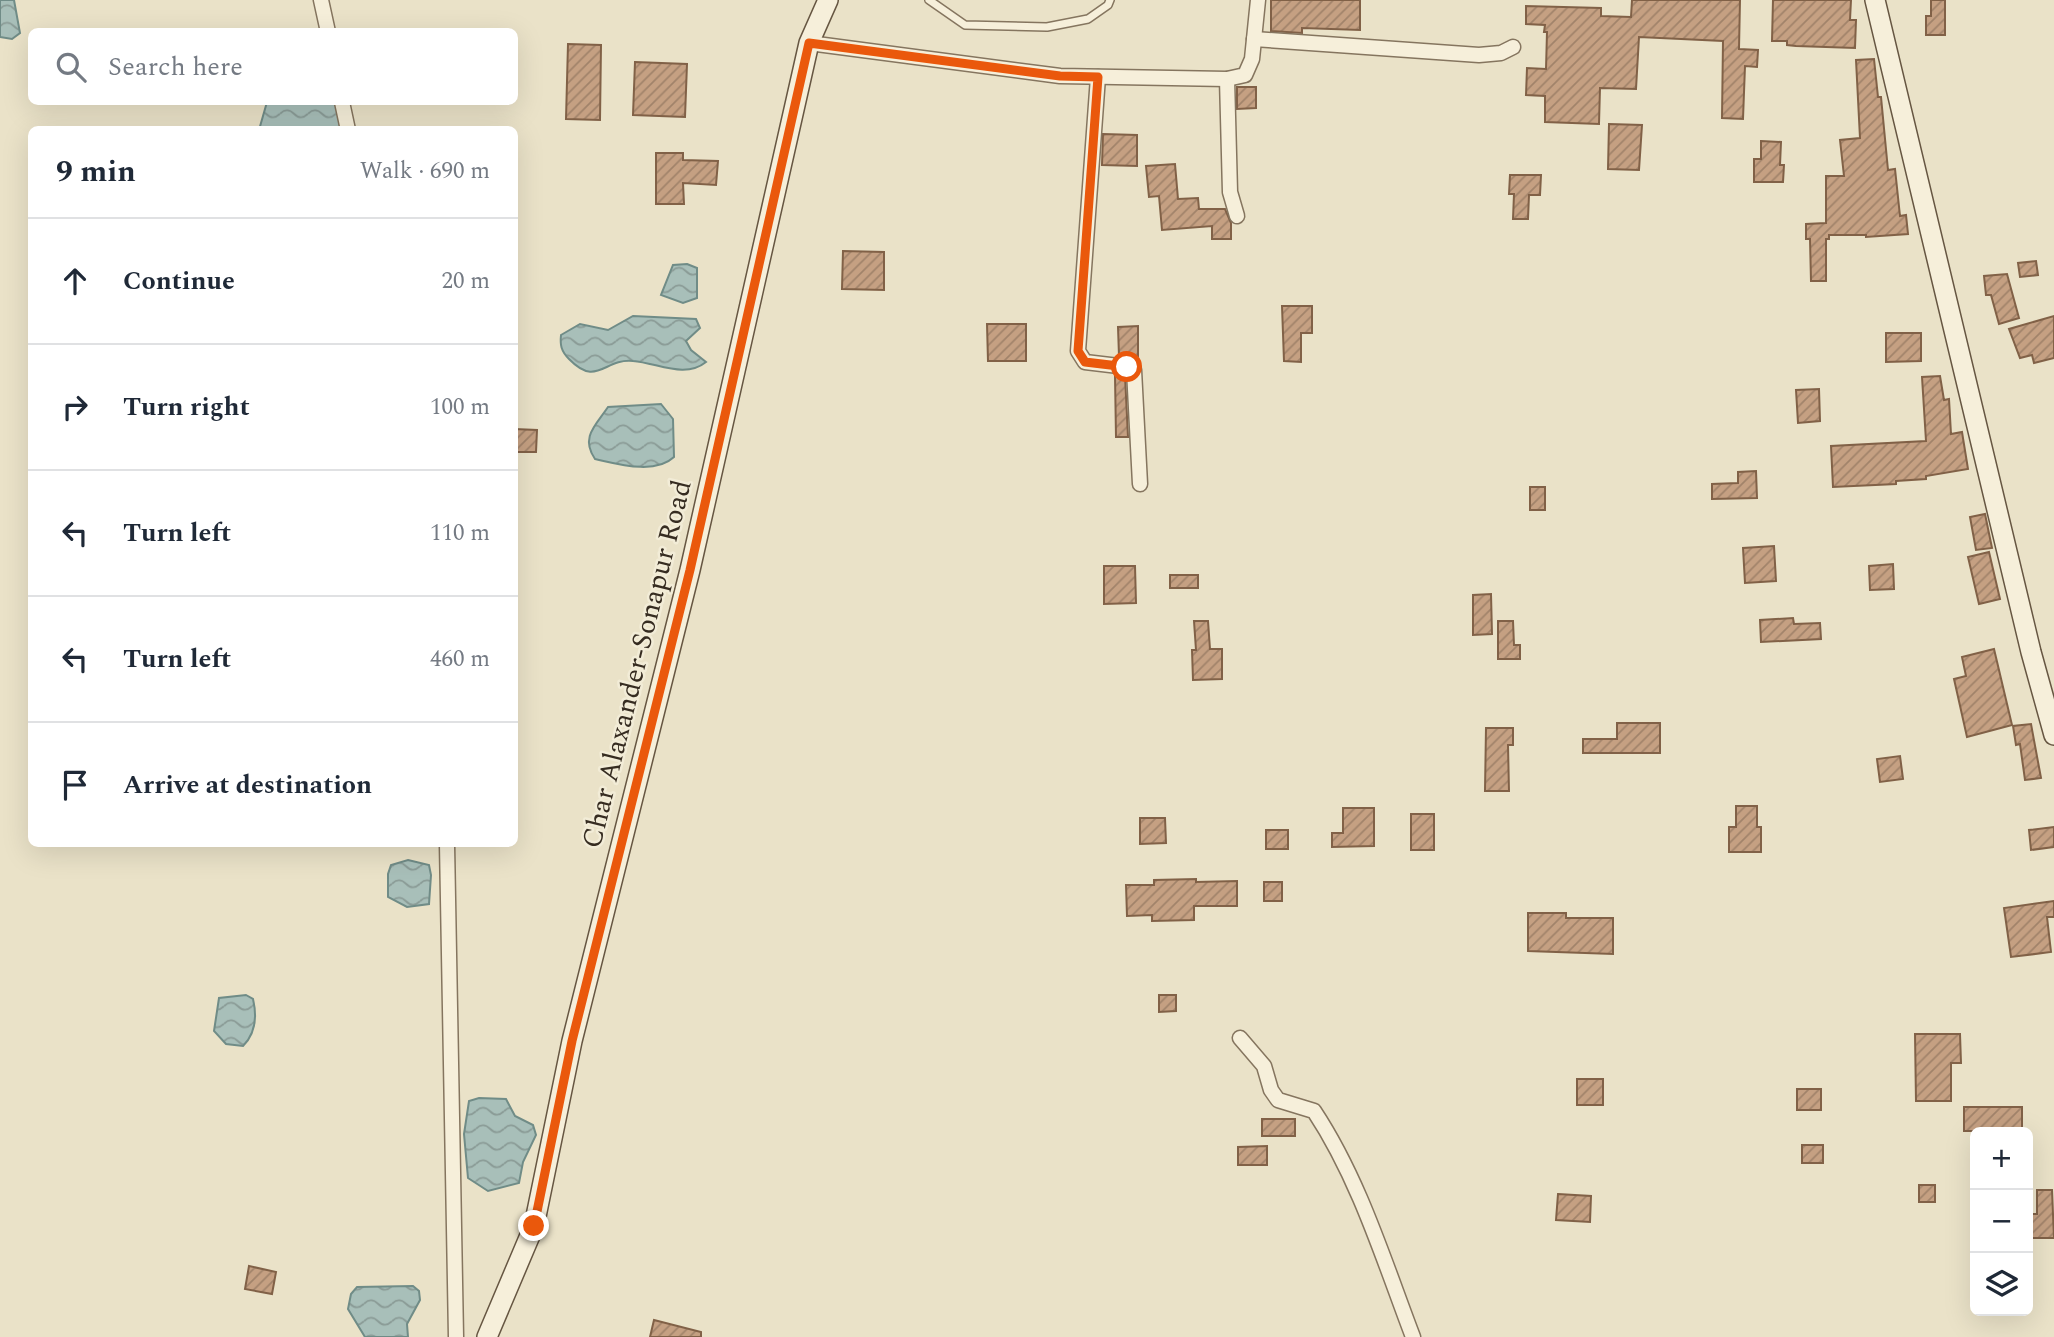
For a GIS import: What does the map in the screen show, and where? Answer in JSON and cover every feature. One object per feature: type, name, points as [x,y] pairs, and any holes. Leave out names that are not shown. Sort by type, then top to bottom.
[{"type":"main road","name":"Char Alaxander-Sonapur Road","points":[[487,1337],[534,1226],[572,1041],[690,570],[809,43],[828,0]]},
{"type":"main road","points":[[1875,0],[2031,652],[2054,735]]},
{"type":"street","points":[[321,0],[326,28]]},
{"type":"street","points":[[809,43],[1060,76],[1227,79],[1245,75],[1252,59],[1258,0]]},
{"type":"street","points":[[1254,40],[1479,55],[1501,52],[1513,47]]},
{"type":"street","points":[[1098,77],[1078,351],[1085,362],[1134,370],[1140,484]]},
{"type":"street","points":[[1227,79],[1230,192],[1237,216]]},
{"type":"street","points":[[343,105],[347,126]]},
{"type":"street","points":[[447,847],[456,1337]]},
{"type":"street","points":[[1240,1038],[1264,1066],[1271,1090],[1278,1100],[1314,1111],[1326,1129],[1360,1201],[1413,1337]]},
{"type":"lane","points":[[929,0],[965,25],[1047,27],[1088,19],[1108,5],[1110,0]]},
{"type":"water","points":[[0,0],[14,0],[20,33],[12,39],[0,37]]},
{"type":"water","points":[[266,105],[337,105],[344,126],[260,126]]},
{"type":"water","points":[[687,264],[697,268],[697,298],[683,303],[661,295],[673,265]]},
{"type":"water","points":[[633,316],[696,319],[700,328],[686,341],[691,350],[706,362],[698,367],[680,370],[623,361],[594,372],[579,367],[563,351],[561,335],[580,324],[608,330]]},
{"type":"water","points":[[661,404],[673,419],[674,457],[657,466],[647,467],[595,459],[589,438],[608,407]]},
{"type":"water","points":[[408,860],[429,865],[429,904],[407,907],[388,897],[388,874],[391,865]]},
{"type":"water","points":[[246,995],[253,999],[253,1030],[243,1046],[226,1044],[214,1031],[219,998]]},
{"type":"water","points":[[479,1098],[506,1099],[515,1116],[533,1125],[536,1135],[523,1162],[519,1183],[488,1191],[468,1178],[464,1134],[469,1101]]},
{"type":"water","points":[[413,1286],[419,1291],[420,1300],[407,1324],[408,1337],[365,1337],[348,1309],[351,1294],[357,1287]]},
{"type":"building","points":[[1271,0],[1360,0],[1360,30],[1302,28],[1302,33],[1271,31]]},
{"type":"building","points":[[1632,0],[1740,0],[1739,49],[1758,50],[1757,67],[1745,66],[1743,119],[1722,118],[1723,41],[1639,37],[1636,89],[1600,88],[1599,124],[1545,122],[1545,96],[1526,95],[1527,68],[1546,69],[1547,32],[1544,32],[1545,25],[1526,24],[1526,6],[1601,8],[1601,16],[1631,17]]},
{"type":"building","points":[[1773,0],[1851,0],[1850,20],[1856,20],[1855,48],[1796,46],[1787,45],[1787,41],[1772,41]]},
{"type":"building","points":[[1931,0],[1945,0],[1945,35],[1926,35],[1926,16],[1931,16]]},
{"type":"building","points":[[568,44],[601,45],[600,120],[566,119]]},
{"type":"building","points":[[1874,59],[1878,97],[1881,97],[1888,170],[1895,169],[1900,216],[1906,215],[1908,234],[1866,237],[1829,235],[1829,239],[1826,239],[1826,281],[1811,281],[1810,239],[1806,239],[1806,224],[1826,223],[1826,176],[1844,176],[1840,140],[1860,138],[1856,60]]},
{"type":"building","points":[[635,62],[687,64],[685,117],[633,115]]},
{"type":"building","points":[[1237,87],[1256,87],[1256,108],[1237,109]]},
{"type":"building","points":[[1609,124],[1642,125],[1639,170],[1608,169]]},
{"type":"building","points":[[1103,134],[1137,135],[1137,166],[1102,165]]},
{"type":"building","points":[[1761,141],[1781,142],[1780,165],[1784,165],[1783,182],[1754,182],[1754,159],[1761,159]]},
{"type":"building","points":[[656,153],[683,153],[683,160],[718,161],[716,185],[683,183],[684,204],[656,204]]},
{"type":"building","points":[[1175,164],[1178,199],[1198,198],[1199,209],[1225,209],[1231,223],[1231,239],[1212,239],[1212,226],[1162,230],[1159,196],[1149,197],[1146,166]]},
{"type":"building","points":[[1510,175],[1541,175],[1540,195],[1529,195],[1528,219],[1513,219],[1514,194],[1509,194]]},
{"type":"building","points":[[843,251],[884,252],[884,290],[842,289]]},
{"type":"building","points":[[2036,261],[2038,275],[2020,277],[2018,263]]},
{"type":"building","points":[[2007,274],[2019,318],[1999,324],[1991,295],[1986,295],[1984,276]]},
{"type":"building","points":[[1282,306],[1312,306],[1312,333],[1301,333],[1301,362],[1284,361]]},
{"type":"building","points":[[2054,316],[2054,358],[2034,363],[2032,355],[2020,358],[2009,329]]},
{"type":"building","points":[[987,324],[1026,324],[1026,361],[988,361]]},
{"type":"building","points":[[1138,326],[1138,356],[1119,356],[1118,327]]},
{"type":"building","points":[[1886,333],[1921,333],[1921,361],[1886,362]]},
{"type":"building","points":[[1115,376],[1125,376],[1128,437],[1116,437]]},
{"type":"building","points":[[1940,376],[1944,400],[1949,399],[1951,434],[1962,432],[1968,469],[1926,476],[1926,479],[1896,481],[1896,484],[1833,487],[1831,446],[1926,441],[1922,377]]},
{"type":"building","points":[[1819,389],[1820,421],[1798,423],[1796,390]]},
{"type":"building","points":[[518,429],[537,430],[536,452],[518,452]]},
{"type":"building","points":[[1756,471],[1757,498],[1712,499],[1712,484],[1738,483],[1738,472]]},
{"type":"building","points":[[1530,487],[1545,487],[1545,510],[1530,510]]},
{"type":"building","points":[[1985,514],[1992,548],[1976,550],[1970,517]]},
{"type":"building","points":[[1774,546],[1776,581],[1745,583],[1743,548]]},
{"type":"building","points":[[1989,552],[2000,599],[1979,604],[1968,557]]},
{"type":"building","points":[[1893,564],[1894,589],[1870,590],[1869,566]]},
{"type":"building","points":[[1104,566],[1135,566],[1136,603],[1104,604]]},
{"type":"building","points":[[1170,575],[1198,575],[1198,588],[1170,588]]},
{"type":"building","points":[[1491,594],[1492,634],[1473,635],[1473,595]]},
{"type":"building","points":[[1793,618],[1794,624],[1820,623],[1821,639],[1761,642],[1760,620]]},
{"type":"building","points":[[1194,621],[1208,621],[1210,649],[1222,649],[1222,679],[1193,680],[1192,650],[1196,650]]},
{"type":"building","points":[[1498,621],[1513,621],[1514,645],[1520,645],[1520,659],[1498,659]]},
{"type":"building","points":[[1994,649],[2012,725],[1967,737],[1954,679],[1966,676],[1962,657]]},
{"type":"building","points":[[1617,723],[1660,723],[1660,753],[1583,753],[1583,739],[1617,739]]},
{"type":"building","points":[[2031,724],[2041,778],[2025,780],[2020,744],[2016,745],[2013,726]]},
{"type":"building","points":[[1486,728],[1513,728],[1513,745],[1508,745],[1509,791],[1485,791]]},
{"type":"building","points":[[1900,756],[1903,779],[1880,782],[1877,759]]},
{"type":"building","points":[[1736,806],[1757,806],[1757,827],[1761,827],[1761,852],[1729,852],[1729,827],[1736,827]]},
{"type":"building","points":[[1343,808],[1374,808],[1374,846],[1332,847],[1332,833],[1343,833]]},
{"type":"building","points":[[1411,814],[1434,814],[1434,850],[1411,850]]},
{"type":"building","points":[[1140,818],[1165,818],[1166,843],[1140,844]]},
{"type":"building","points":[[2054,827],[2054,847],[2031,850],[2029,830]]},
{"type":"building","points":[[1266,830],[1288,830],[1288,849],[1266,849]]},
{"type":"building","points":[[1196,879],[1196,882],[1237,881],[1237,906],[1194,906],[1194,920],[1152,921],[1152,915],[1127,916],[1126,885],[1154,885],[1154,880]]},
{"type":"building","points":[[1264,882],[1282,882],[1282,901],[1264,901]]},
{"type":"building","points":[[2054,901],[2054,917],[2047,917],[2051,952],[2011,957],[2004,908]]},
{"type":"building","points":[[1528,913],[1566,913],[1566,918],[1613,918],[1613,954],[1528,951]]},
{"type":"building","points":[[1159,995],[1176,995],[1176,1011],[1159,1012]]},
{"type":"building","points":[[1915,1034],[1960,1034],[1961,1063],[1951,1063],[1951,1101],[1916,1101]]},
{"type":"building","points":[[1577,1079],[1603,1079],[1603,1105],[1577,1105]]},
{"type":"building","points":[[1797,1089],[1821,1089],[1821,1110],[1797,1110]]},
{"type":"building","points":[[1964,1107],[2022,1107],[2022,1127],[1970,1127],[1970,1131],[1964,1131]]},
{"type":"building","points":[[1262,1119],[1295,1119],[1295,1136],[1262,1136]]},
{"type":"building","points":[[1802,1145],[1823,1145],[1823,1163],[1802,1163]]},
{"type":"building","points":[[1267,1146],[1267,1165],[1238,1165],[1238,1147]]},
{"type":"building","points":[[1919,1185],[1935,1185],[1935,1202],[1919,1202]]},
{"type":"building","points":[[2037,1190],[2052,1190],[2054,1238],[2033,1238],[2033,1214],[2037,1214]]},
{"type":"building","points":[[1558,1194],[1591,1196],[1590,1222],[1556,1220]]},
{"type":"building","points":[[249,1266],[276,1272],[272,1294],[245,1289]]},
{"type":"building","points":[[654,1320],[701,1332],[701,1337],[650,1337]]},
{"type":"route","points":[[534,1226],[572,1041],[690,570],[809,43],[1060,76],[1098,77],[1078,351],[1085,362],[1127,367]]}]
